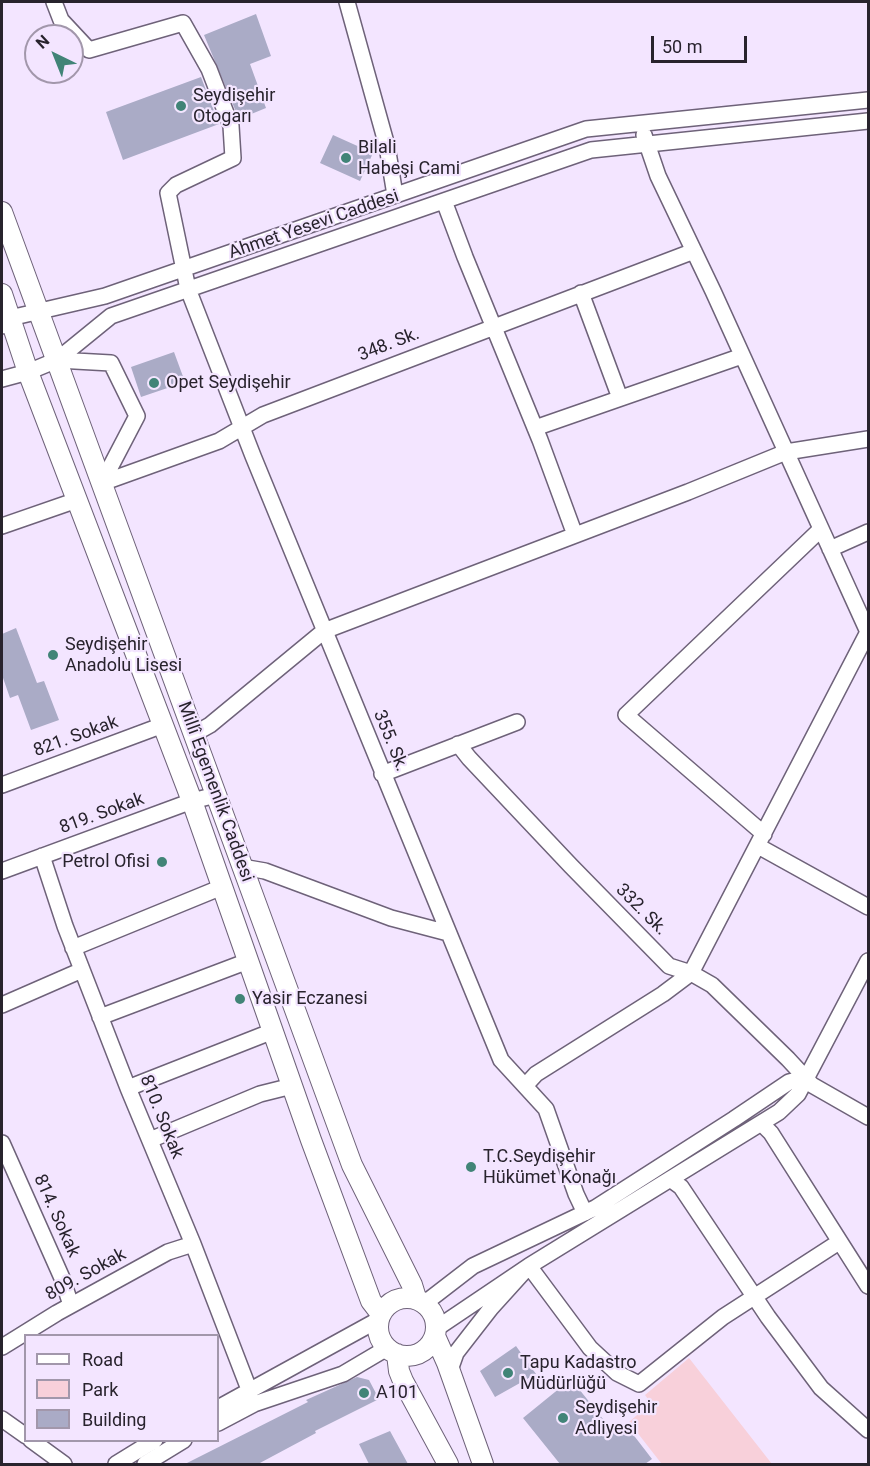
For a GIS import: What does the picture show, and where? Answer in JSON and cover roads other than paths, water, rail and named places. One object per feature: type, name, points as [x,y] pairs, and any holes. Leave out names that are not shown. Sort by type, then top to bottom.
[{"type":"main road","name":"Millî Egemenlik Caddesi","points":[[2,212],[352,1165],[420,1301]]},
{"type":"main road","name":"Millî Egemenlik Caddesi","points":[[2,294],[6,322],[28,372],[192,801],[292,1086],[371,1301],[380,1317]]},
{"type":"main road","points":[[448,1464],[403,1382],[392,1351],[379,1335],[380,1317],[388,1304],[397,1299],[406,1297],[420,1301],[432,1310],[436,1318],[436,1332],[483,1464]]},
{"type":"main road","points":[[392,1351],[409,1356],[417,1354],[425,1350],[436,1332]]},
{"type":"street","name":"355. Sk.","points":[[54,2],[62,20],[89,50],[183,23],[209,69],[231,126],[233,158],[176,185],[168,193],[188,289],[382,774],[501,1060],[546,1109],[585,1213]]},
{"type":"street","points":[[347,2],[387,146],[395,195]]},
{"type":"street","name":"Ahmet Yesevi Caddesi","points":[[6,322],[38,310],[105,296],[586,129],[868,100]]},
{"type":"street","name":"Ahmet Yesevi Caddesi","points":[[2,379],[28,372],[57,360],[111,316],[591,150],[868,121]]},
{"type":"street","points":[[525,1086],[536,1074],[663,994],[691,973],[868,632],[658,176],[641,124]]},
{"type":"street","points":[[444,201],[535,428],[575,535]]},
{"type":"street","name":"348. Sk.","points":[[102,483],[219,441],[263,415],[694,251]]},
{"type":"street","points":[[581,293],[620,398]]},
{"type":"street","points":[[535,428],[742,356]]},
{"type":"street","points":[[57,360],[111,363],[137,416],[102,483]]},
{"type":"street","points":[[194,735],[210,725],[324,631],[688,492],[786,452],[868,439]]},
{"type":"street","points":[[2,526],[77,500]]},
{"type":"street","points":[[821,529],[626,715],[761,840],[868,907]]},
{"type":"street","points":[[830,549],[868,532]]},
{"type":"street","points":[[382,774],[517,722]]},
{"type":"street","name":"821. Sokak","points":[[2,785],[163,725]]},
{"type":"street","name":"332. Sk.","points":[[458,744],[571,866],[669,966],[691,973],[712,985],[808,1081],[868,1117]]},
{"type":"street","name":"819. Sokak","points":[[2,871],[192,801],[216,795]]},
{"type":"street","name":"810. Sokak","points":[[42,856],[73,948],[193,1244],[250,1392]]},
{"type":"street","points":[[243,867],[265,871],[391,918],[448,933]]},
{"type":"street","points":[[73,948],[222,887]]},
{"type":"street","points":[[100,1017],[248,961]]},
{"type":"street","points":[[436,1332],[529,1266],[778,1112],[798,1094],[808,1081],[868,961]]},
{"type":"street","points":[[2,1005],[82,970]]},
{"type":"street","points":[[128,1088],[273,1031]]},
{"type":"street","points":[[420,1301],[473,1266],[585,1213],[789,1082],[808,1081]]},
{"type":"street","points":[[150,1140],[260,1094],[292,1086]]},
{"type":"street","points":[[761,1123],[771,1133],[868,1286]]},
{"type":"street","name":"814. Sokak","points":[[2,1143],[8,1175],[62,1278],[71,1305]]},
{"type":"street","points":[[670,1179],[681,1187],[754,1297],[821,1388],[868,1430]]},
{"type":"street","points":[[529,1266],[590,1348],[617,1373],[639,1384],[723,1317],[839,1242]]},
{"type":"street","name":"809. Sokak","points":[[2,1347],[71,1305],[168,1252],[193,1244]]},
{"type":"street","points":[[450,1370],[456,1353],[491,1308],[529,1266]]},
{"type":"street","points":[[219,1408],[380,1317]]},
{"type":"street","points":[[219,1422],[254,1404],[343,1374],[392,1351]]},
{"type":"street","points":[[2,1419],[24,1435]]},
{"type":"street","points":[[34,1442],[64,1464]]},
{"type":"street","points":[[116,1464],[152,1442]]},
{"type":"street","points":[[149,1463],[180,1442]]},
{"type":"place","name":"Seydişehir Otogarı","points":[[181,106]]},
{"type":"place","name":"Bilali Habeşi Cami","points":[[346,158]]},
{"type":"place","name":"Opet Seydişehir","points":[[154,383]]},
{"type":"place","name":"Seydişehir Anadolu Lisesi","points":[[53,655]]},
{"type":"place","name":"Petrol Ofisi","points":[[162,862]]},
{"type":"place","name":"Yasir Eczanesi","points":[[240,999]]},
{"type":"place","name":"T.C.Seydişehir Hükümet Konağı","points":[[471,1167]]},
{"type":"place","name":"Tapu Kadastro Müdürlüğü","points":[[508,1373]]},
{"type":"place","name":"A101","points":[[364,1393]]},
{"type":"place","name":"Seydişehir Adliyesi","points":[[563,1418]]}]
